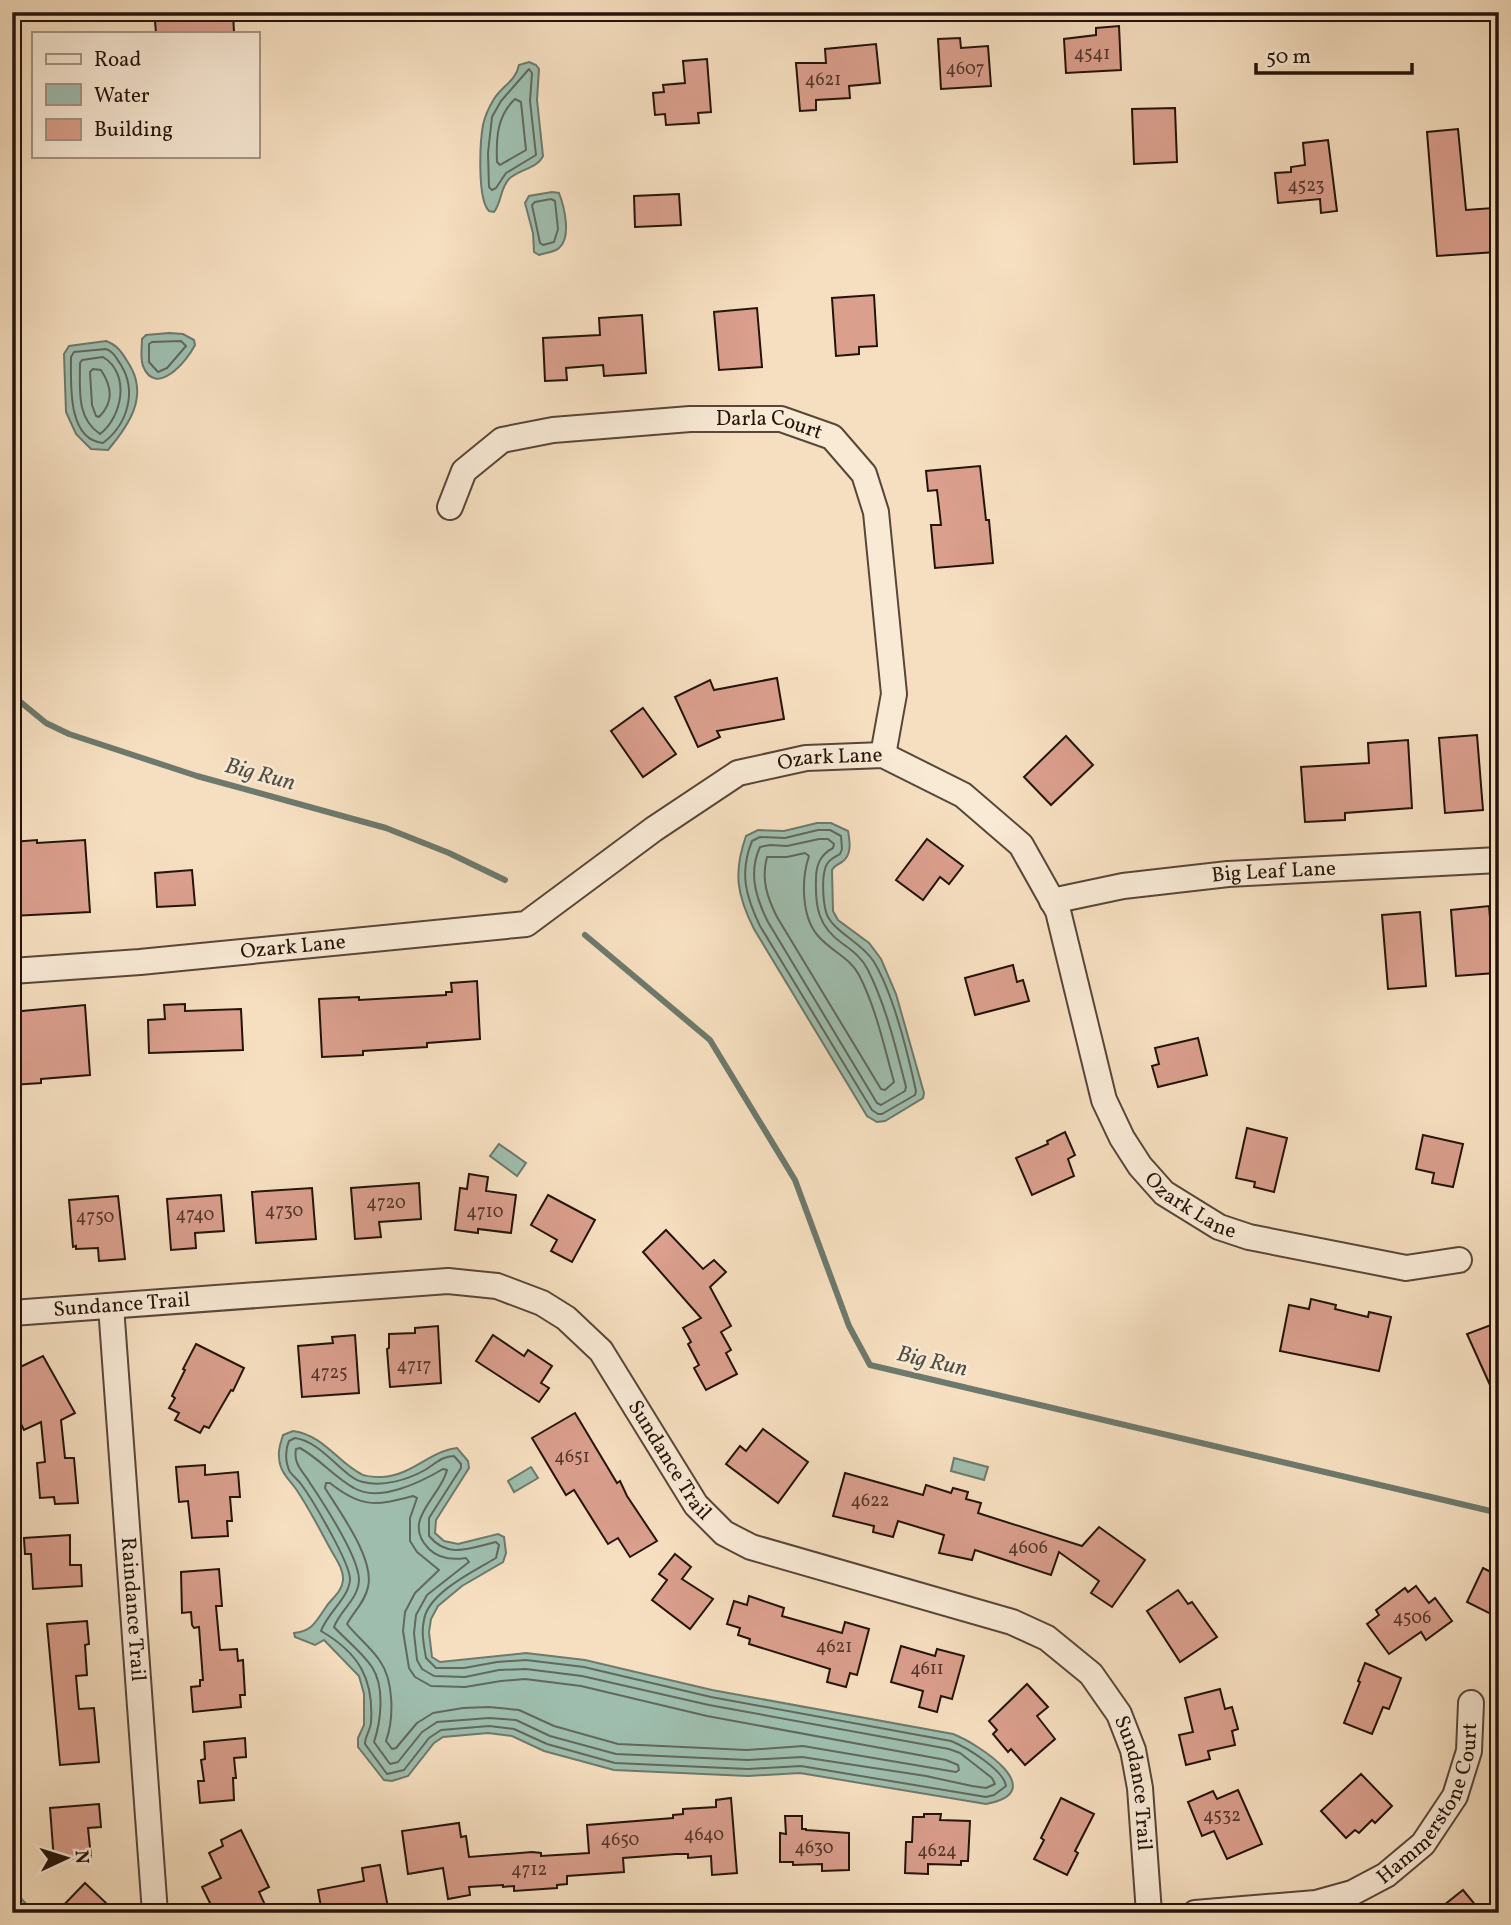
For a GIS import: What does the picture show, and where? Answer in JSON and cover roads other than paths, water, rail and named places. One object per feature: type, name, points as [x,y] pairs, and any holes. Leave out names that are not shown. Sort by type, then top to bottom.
[{"type":"street","name":"Darla Court","points":[[450,507],[464,471],[502,440],[553,430],[690,419],[781,419],[832,437],[863,474],[876,512],[894,694],[883,755]]},
{"type":"street","name":"Ozark Lane","points":[[12,971],[140,962],[526,924],[654,829],[738,773],[806,758],[883,755],[963,795],[1021,845],[1058,911],[1104,1100],[1122,1138],[1140,1166],[1164,1193],[1219,1227],[1249,1237],[1406,1268],[1459,1260]]},
{"type":"street","name":"Big Leaf Lane","points":[[1052,901],[1123,886],[1205,876],[1499,860]]},
{"type":"street","name":"Sundance Trail","points":[[12,1313],[448,1281],[497,1286],[542,1303],[566,1318],[601,1352],[696,1505],[724,1533],[751,1547],[1012,1622],[1047,1638],[1091,1675],[1119,1714],[1133,1750],[1140,1788],[1149,1913]]},
{"type":"street","name":"Raindance Trail","points":[[111,1306],[155,1913]]},
{"type":"street","name":"Hammerstone Court","points":[[1195,1913],[1316,1903],[1352,1893],[1386,1875],[1423,1844],[1455,1796],[1469,1751],[1471,1703]]},
{"type":"water","points":[[529,62],[539,69],[537,100],[543,156],[537,164],[509,179],[497,208],[494,212],[489,211],[485,205],[480,170],[484,122],[497,94],[512,79],[519,65]]},
{"type":"water","points":[[559,193],[561,199],[566,221],[565,237],[557,249],[539,255],[534,252],[533,233],[525,203],[529,196]]},
{"type":"water","points":[[183,334],[194,340],[195,345],[171,374],[155,378],[149,375],[143,366],[142,339],[146,335]]},
{"type":"water","points":[[106,341],[122,353],[129,364],[135,376],[137,399],[123,431],[108,450],[91,449],[76,434],[66,412],[64,354],[69,346]]},
{"type":"water","points":[[817,823],[831,823],[848,831],[849,852],[832,870],[833,911],[838,920],[869,943],[881,959],[896,994],[924,1093],[923,1098],[885,1121],[877,1122],[867,1116],[754,929],[741,894],[739,861],[746,836],[758,830],[784,831]]},
{"type":"water","points":[[499,1144],[526,1163],[517,1176],[490,1156]]},
{"type":"water","points":[[293,1431],[314,1438],[352,1469],[368,1476],[392,1476],[447,1450],[457,1448],[468,1461],[469,1468],[436,1520],[435,1533],[444,1541],[458,1544],[498,1534],[504,1537],[506,1553],[503,1562],[462,1586],[438,1606],[431,1619],[429,1632],[432,1657],[440,1662],[526,1653],[585,1660],[712,1690],[953,1734],[978,1747],[1004,1768],[1011,1779],[1012,1789],[1005,1798],[986,1804],[800,1773],[748,1776],[614,1770],[544,1751],[512,1736],[488,1733],[443,1737],[434,1743],[408,1776],[392,1781],[384,1780],[358,1747],[358,1738],[364,1725],[364,1694],[359,1676],[324,1640],[315,1645],[295,1637],[294,1633],[310,1628],[316,1621],[339,1591],[343,1576],[310,1511],[284,1474],[279,1461],[283,1435]]},
{"type":"water","points":[[954,1458],[988,1467],[984,1480],[951,1471]]},
{"type":"water","points":[[531,1467],[538,1478],[514,1492],[508,1481]]},
{"type":"water","points":[[17,1894],[28,1906],[20,1913],[12,1913],[12,1898]]},
{"type":"waterway","name":"Big Run","points":[[12,695],[46,723],[69,734],[197,776],[386,828],[449,853],[505,880]]},
{"type":"waterway","name":"Big Run","points":[[585,935],[710,1040],[795,1180],[849,1326],[870,1365],[1499,1513]]}]
